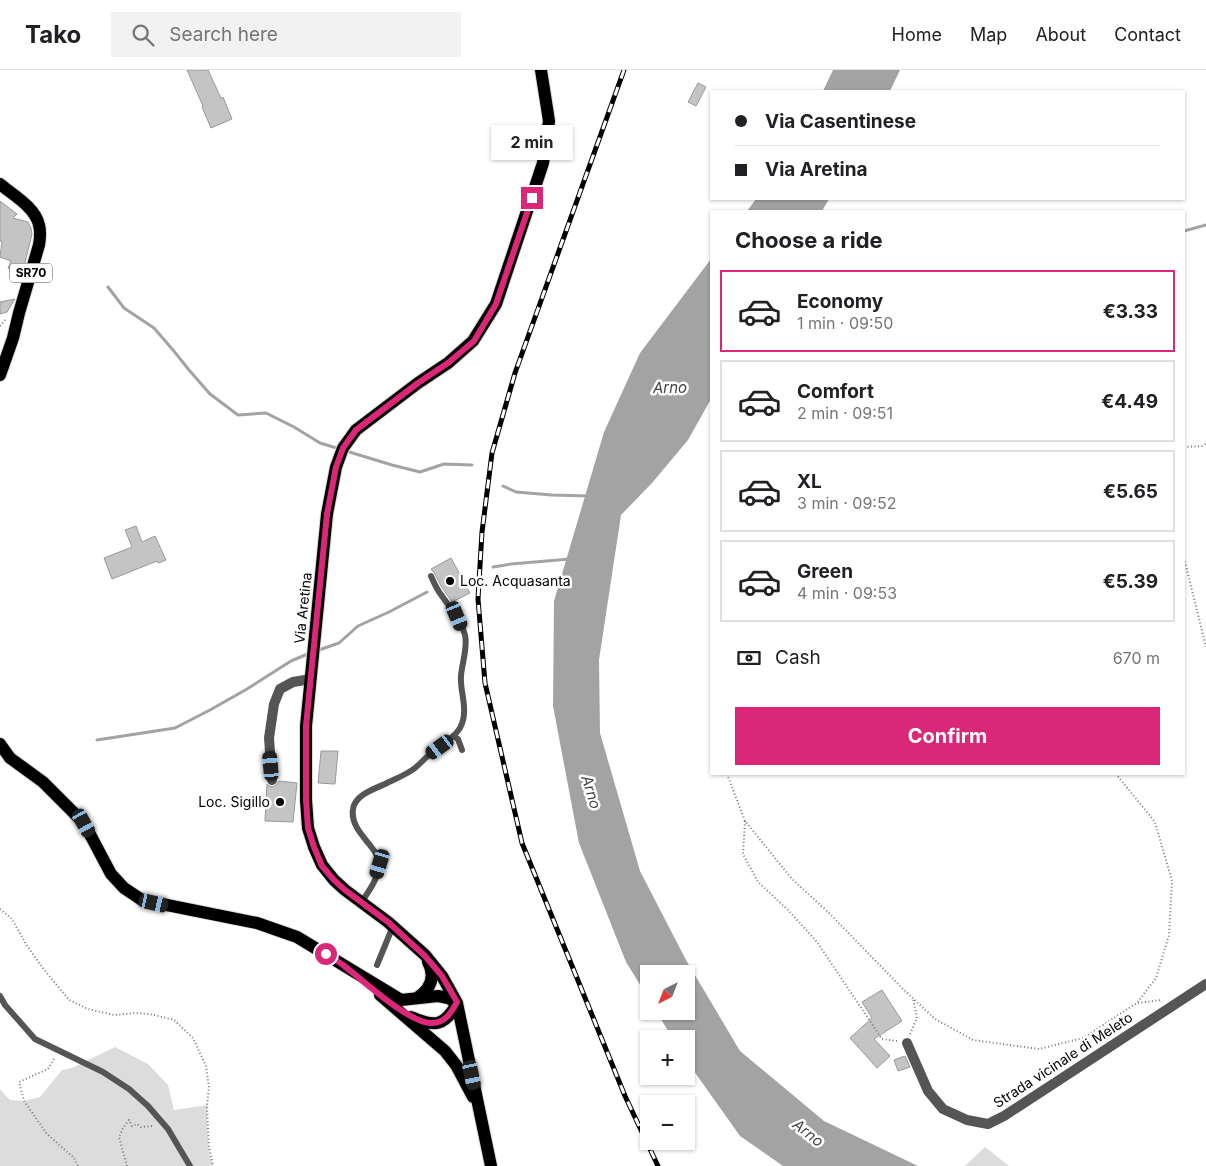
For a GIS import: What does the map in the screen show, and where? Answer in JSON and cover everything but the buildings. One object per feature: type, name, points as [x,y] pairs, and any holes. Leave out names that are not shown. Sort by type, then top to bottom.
[{"type":"main road","name":"Via Aretina","points":[[491,1166],[457,1002],[442,976],[425,956],[392,926],[334,880],[322,866],[314,847],[308,828],[306,800],[306,726],[327,514],[336,467],[342,452],[356,430],[448,363],[474,341],[496,304],[543,163],[549,121],[540,70]]},
{"type":"main road","name":"SR70","points":[[0,184],[24,203],[33,213],[39,224],[40,236],[13,338],[0,375]]},
{"type":"main road","points":[[0,744],[10,758],[42,782],[84,823],[111,874],[124,888],[142,900],[258,923],[297,937],[401,1000],[438,996],[457,1002],[451,1014],[445,1019],[438,1023],[430,1024],[409,1016],[382,997]]},
{"type":"main road","points":[[416,998],[425,993],[429,988],[432,978],[431,968],[425,956]]},
{"type":"main road","points":[[341,963],[444,1051],[456,1065],[480,1112]]},
{"type":"street","points":[[272,780],[269,738],[274,704],[280,689],[293,682],[311,680]]},
{"type":"street","name":"Strada vicinale di Meleto","points":[[907,1043],[928,1092],[943,1109],[967,1120],[988,1124],[1004,1116],[1206,984]]},
{"type":"lane","points":[[361,903],[374,881],[380,864],[376,854],[356,828],[353,808],[357,800],[414,768],[453,736],[460,728],[464,713],[461,676],[466,646],[465,635],[457,616],[441,595],[431,576]]},
{"type":"lane","points":[[453,736],[458,739],[462,750]]},
{"type":"lane","points":[[377,965],[392,926]]},
{"type":"lane","points":[[0,996],[4,1004],[36,1039],[103,1072],[128,1089],[148,1106],[168,1129],[190,1166]]},
{"type":"path","points":[[1185,447],[1206,444]]},
{"type":"path","points":[[1185,562],[1206,647]]},
{"type":"path","points":[[727,775],[745,821],[792,879],[830,913],[935,1019],[973,1040],[1039,1048],[1083,1038],[1137,1003],[1156,978],[1169,936],[1172,882],[1154,822],[1117,775]]},
{"type":"path","points":[[745,821],[743,854],[758,882],[788,910],[817,942],[882,1039],[907,1043],[917,1018],[913,998]]},
{"type":"path","points":[[0,909],[12,919],[42,967],[69,1000],[88,1009],[114,1015],[150,1014],[174,1020],[193,1038],[206,1066],[209,1087],[207,1105],[209,1146],[213,1166]]},
{"type":"path","points":[[1137,1003],[1161,1000],[1178,1003]]},
{"type":"path","points":[[59,1050],[48,1069],[19,1082],[24,1101],[47,1134],[74,1158],[78,1166]]},
{"type":"path","points":[[128,1166],[119,1136],[128,1120],[132,1126],[137,1124],[141,1127],[157,1126],[168,1129]]},
{"type":"shaded area","points":[[115,1047],[148,1064],[168,1085],[174,1110],[207,1105],[210,1155],[214,1166],[0,1166],[0,1089],[10,1100],[24,1101],[40,1097],[62,1070],[72,1068]]},
{"type":"shaded area","points":[[985,1147],[1009,1166],[965,1166]]},
{"type":"water","points":[[833,70],[900,70],[890,90],[823,90]]},
{"type":"water","points":[[755,200],[828,200],[823,210],[748,210]]},
{"type":"water","name":"Arno","points":[[710,260],[710,401],[688,440],[652,483],[621,515],[599,660],[600,733],[640,871],[689,965],[640,965],[640,985],[626,962],[579,843],[553,706],[554,601],[604,432],[640,353]]},
{"type":"water","name":"Arno","points":[[695,975],[740,1051],[824,1121],[918,1166],[783,1166],[740,1136],[695,1073],[695,1030],[668,1030],[661,1020],[695,1020]]},
{"type":"waterway","points":[[1185,231],[1206,225]]},
{"type":"waterway","points":[[108,287],[124,308],[154,328],[210,394],[238,415],[266,413],[320,443],[340,449]]},
{"type":"waterway","points":[[346,451],[420,472],[444,464],[472,465]]},
{"type":"waterway","points":[[503,486],[516,492],[589,496]]},
{"type":"waterway","points":[[493,567],[570,559]]},
{"type":"waterway","points":[[316,651],[339,643],[358,626],[427,592]]},
{"type":"waterway","points":[[97,740],[175,728],[247,689],[291,661],[310,653]]},
{"type":"railway","points":[[624,70],[515,373],[492,453],[482,532],[478,599],[485,683],[522,843],[625,1096],[658,1166]]},
{"type":"place","name":"Loc. Acquasanta","points":[[450,581]]},
{"type":"place","name":"Loc. Sigillo","points":[[280,802]]},
{"type":"route","points":[[326,954],[341,963],[382,997],[409,1016],[423,1022],[430,1024],[438,1023],[445,1019],[451,1014],[457,1002],[442,976],[425,956],[388,922],[345,890],[322,866],[308,828],[306,726],[327,514],[336,467],[343,448],[356,430],[448,363],[474,341],[496,304],[532,198]]}]
